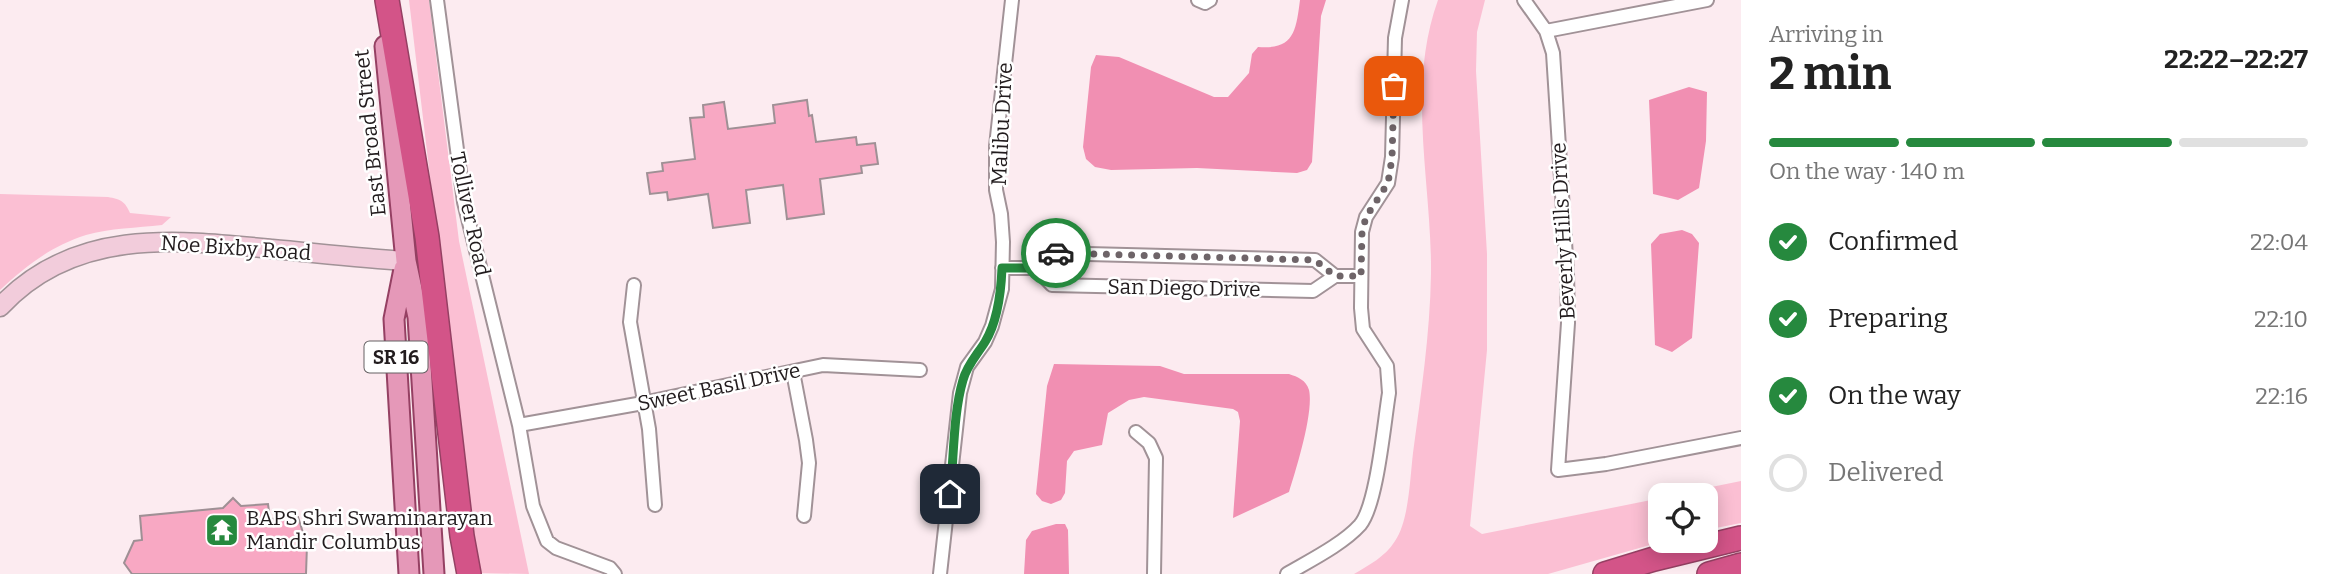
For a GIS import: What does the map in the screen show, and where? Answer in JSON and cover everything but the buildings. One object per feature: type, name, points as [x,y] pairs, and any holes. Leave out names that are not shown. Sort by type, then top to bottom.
[{"type":"highway","points":[[387,0],[427,237],[462,536],[469,574]]},
{"type":"highway","points":[[1605,574],[1741,538]]},
{"type":"highway","points":[[1709,574],[1741,565]]},
{"type":"main road","name":"East Broad Street","points":[[380,0],[406,261],[418,317],[434,574]]},
{"type":"main road","name":"East Broad Street","points":[[406,261],[394,319],[409,574]]},
{"type":"street","name":"Tolliver Road","points":[[437,0],[464,202],[519,425],[533,506],[547,541],[556,548],[610,568],[615,574]]},
{"type":"street","name":"Malibu Drive","points":[[940,574],[960,393],[967,367],[985,342],[992,326],[1002,289],[1002,214],[996,190],[996,146],[1012,0]]},
{"type":"street","points":[[1198,0],[1205,3],[1210,0]]},
{"type":"street","points":[[1287,574],[1347,536],[1361,524],[1368,510],[1389,393],[1387,366],[1363,329],[1360,308],[1362,232],[1366,217],[1388,183],[1392,158],[1395,38],[1402,0]]},
{"type":"street","name":"Beverly Hills Drive","points":[[1524,0],[1546,31],[1554,63],[1567,273],[1566,366],[1558,470],[1606,464],[1741,438]]},
{"type":"street","points":[[1546,31],[1707,0]]},
{"type":"street","name":"Noe Bixby Road","points":[[0,307],[32,279],[53,266],[90,252],[138,242],[184,241],[406,261]]},
{"type":"street","name":"San Diego Drive","points":[[1036,268],[1049,253],[1063,253],[1315,260],[1335,276]]},
{"type":"street","name":"San Diego Drive","points":[[1002,268],[1036,268],[1052,285],[1314,291],[1335,276],[1361,276]]},
{"type":"street","points":[[634,285],[630,322],[653,458],[654,505]]},
{"type":"street","name":"Sweet Basil Drive","points":[[519,425],[643,403],[823,365],[920,370]]},
{"type":"street","points":[[793,372],[808,463],[804,516]]},
{"type":"street","points":[[1136,432],[1149,443],[1156,458],[1154,574]]},
{"type":"shaded area","points":[[409,0],[429,0],[459,241],[529,574],[477,573]]},
{"type":"shaded area","points":[[1300,0],[1326,0],[1321,16],[1312,162],[1307,170],[1297,173],[1197,168],[1111,170],[1095,167],[1086,159],[1083,147],[1091,67],[1096,55],[1119,57],[1214,97],[1228,97],[1249,73],[1252,54],[1258,47],[1279,45],[1291,36],[1297,21]]},
{"type":"shaded area","points":[[1438,0],[1485,0],[1477,32],[1476,71],[1487,254],[1487,350],[1470,526],[1482,534],[1648,501],[1648,546],[1548,574],[1354,574],[1391,547],[1400,533],[1408,499],[1425,364],[1431,274],[1422,102],[1429,34]]},
{"type":"shaded area","points":[[1689,87],[1707,92],[1706,141],[1699,188],[1678,200],[1653,194],[1649,100]]},
{"type":"shaded area","points":[[0,194],[108,197],[122,201],[130,213],[171,217],[162,225],[104,231],[61,245],[19,273],[0,290]]},
{"type":"shaded area","points":[[1682,230],[1692,234],[1699,243],[1692,338],[1672,352],[1655,345],[1651,244],[1660,234]]},
{"type":"shaded area","points":[[1054,364],[1160,366],[1184,374],[1289,374],[1298,378],[1306,384],[1310,400],[1303,441],[1289,492],[1233,518],[1240,421],[1238,412],[1233,409],[1144,397],[1129,400],[1108,413],[1102,445],[1074,451],[1067,461],[1065,493],[1061,500],[1051,504],[1042,501],[1036,494],[1047,386]]},
{"type":"shaded area","points":[[1741,481],[1741,523],[1718,528],[1718,486]]},
{"type":"shaded area","points":[[1065,524],[1068,530],[1069,574],[1024,574],[1026,540],[1032,531]]},
{"type":"way so far","points":[[1056,253],[1315,260],[1335,276],[1361,276],[1362,232],[1366,217],[1388,183],[1392,158],[1394,86]]},
{"type":"place","name":"BAPS Shri Swaminarayan Mandir Columbus","points":[[222,530]]},
{"type":"route","points":[[950,494],[960,393],[967,367],[985,342],[998,309],[1002,268],[1036,268],[1049,253],[1056,253]]}]
